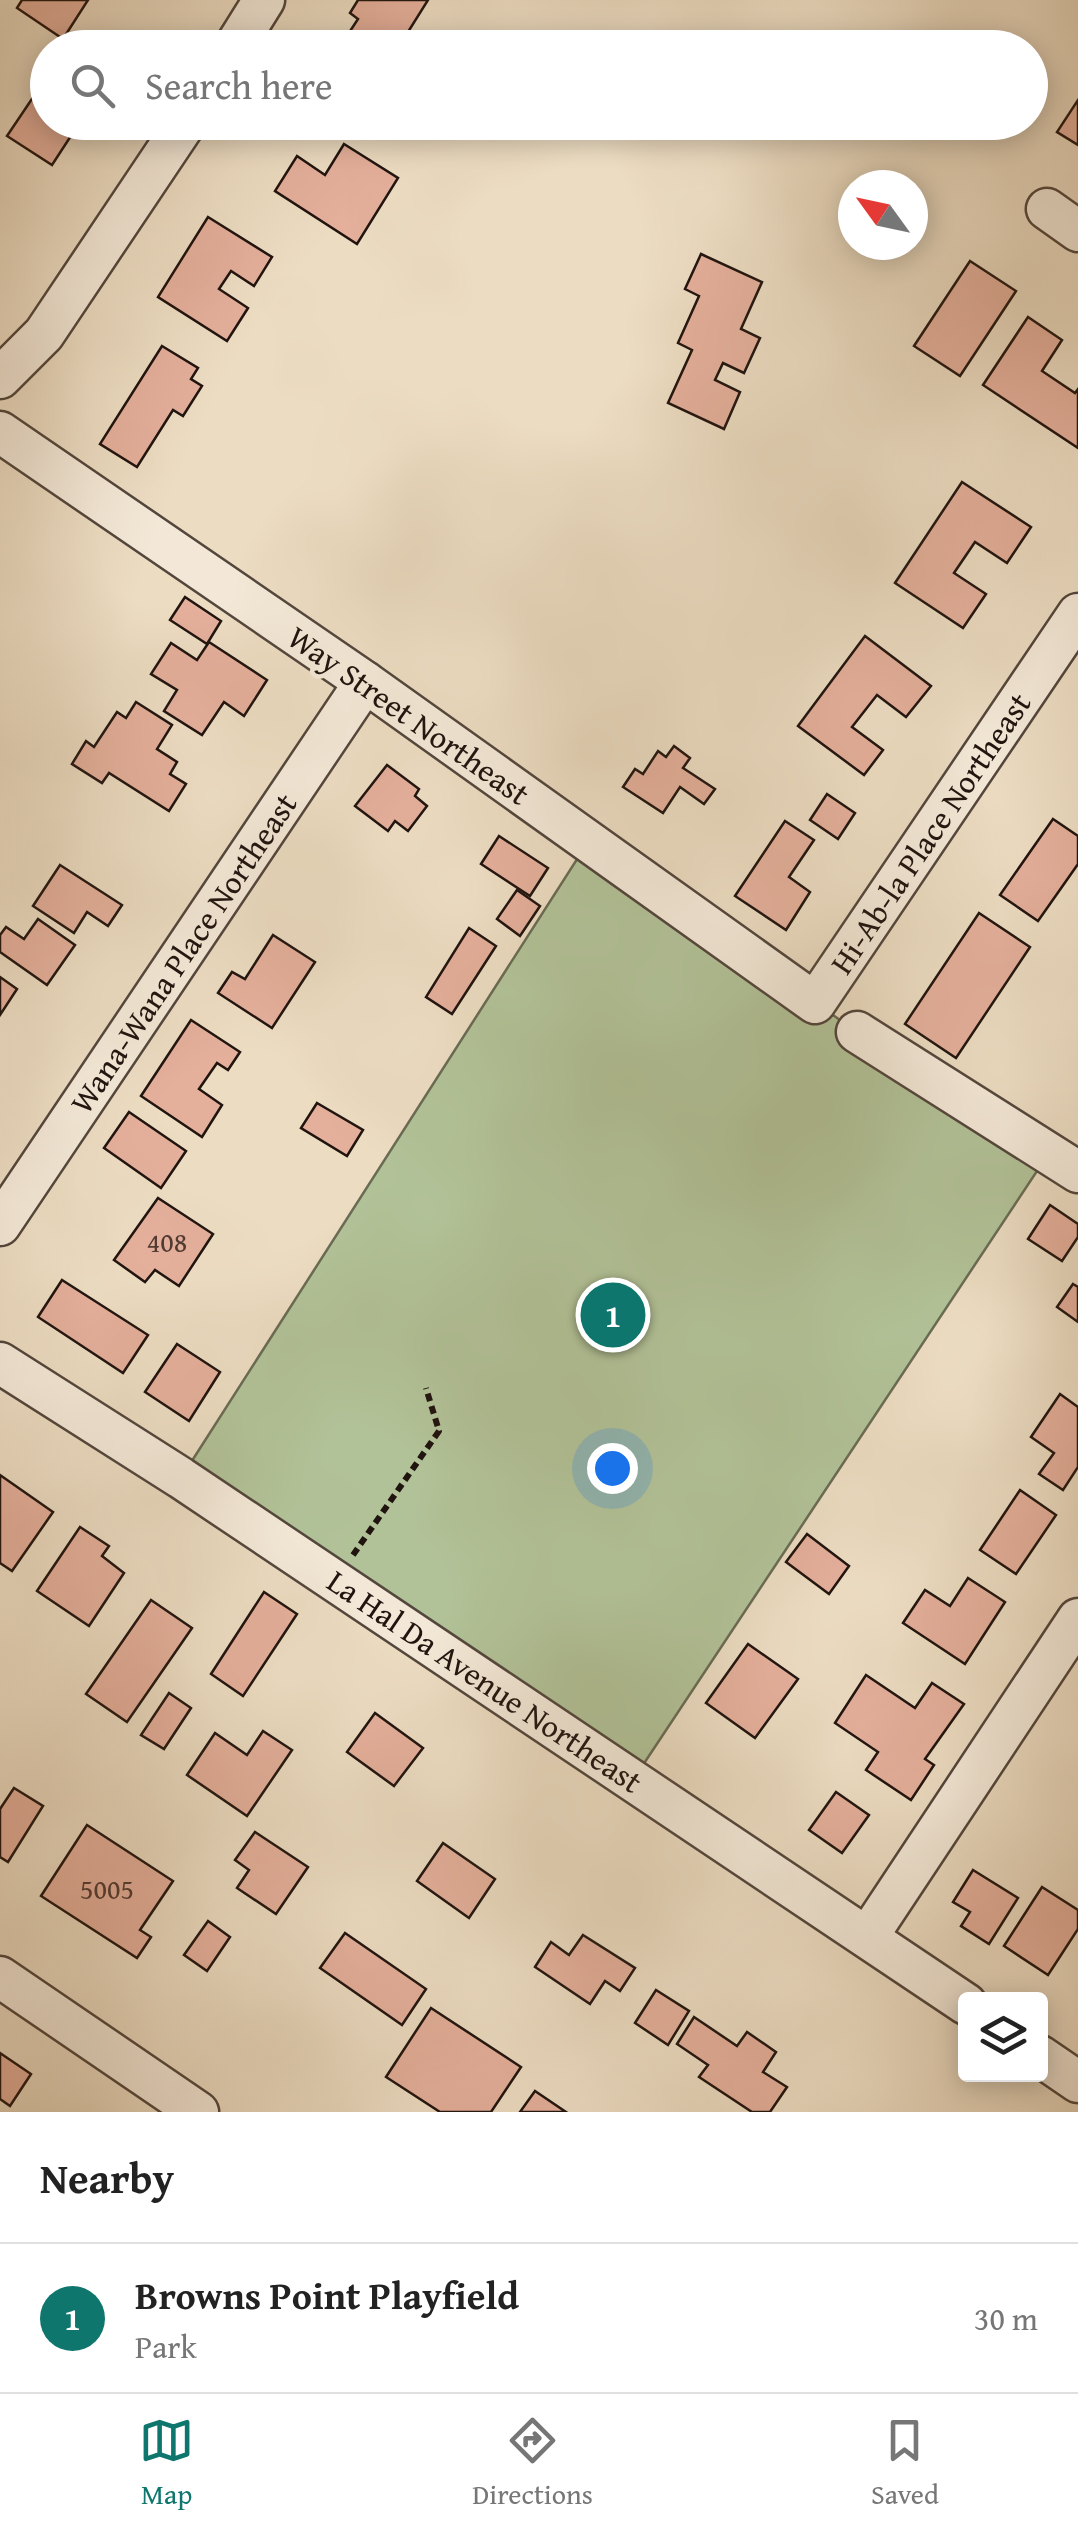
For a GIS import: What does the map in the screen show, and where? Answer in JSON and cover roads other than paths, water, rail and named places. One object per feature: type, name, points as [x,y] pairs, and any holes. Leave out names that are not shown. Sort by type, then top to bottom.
[{"type":"street","points":[[245,30],[264,0]]},
{"type":"street","points":[[0,378],[44,334],[174,140]]},
{"type":"street","name":"Way Street Northeast","points":[[0,432],[365,682],[815,1002]]},
{"type":"street","name":"Hi-Ab-la Place Northeast","points":[[815,1002],[1078,614]]},
{"type":"street","name":"Wana-Wana Place Northeast","points":[[0,1225],[365,682]]},
{"type":"street","points":[[856,1032],[1078,1172]]},
{"type":"street","name":"La Hal Da Avenue Northeast","points":[[0,1364],[335,1581],[958,1998]]},
{"type":"street","points":[[868,1936],[1078,1619]]},
{"type":"street","points":[[0,1977],[198,2112]]},
{"type":"street","points":[[1048,2061],[1078,2082]]},
{"type":"place","name":"Browns Point Playfield","points":[[613,1315]]}]
